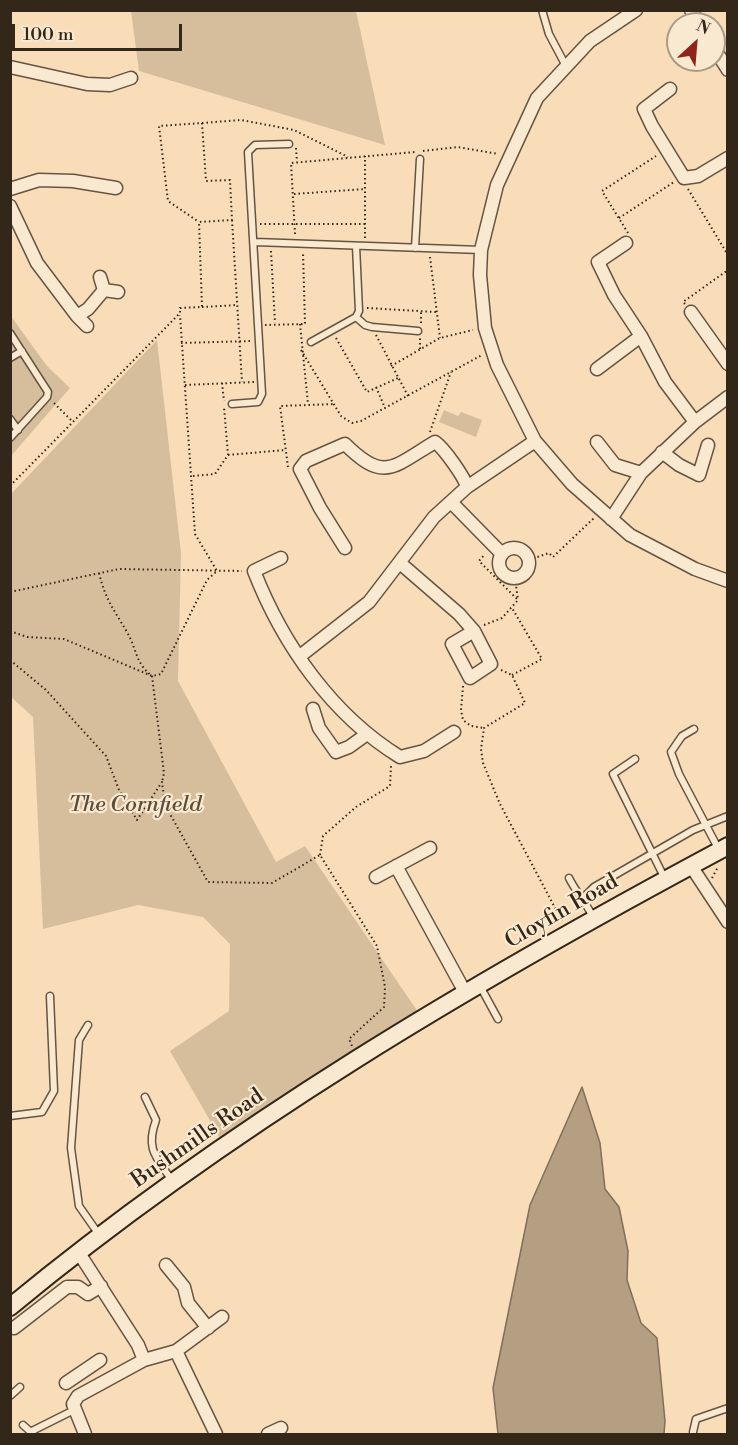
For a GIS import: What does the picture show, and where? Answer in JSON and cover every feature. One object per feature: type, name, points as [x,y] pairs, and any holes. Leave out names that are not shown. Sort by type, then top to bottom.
[{"type":"main road","name":"Cloyfin Road","points":[[420,1021],[665,879],[722,853]]},
{"type":"main road","name":"Bushmills Road","points":[[10,1307],[173,1182],[327,1076],[420,1021]]},
{"type":"street","points":[[636,10],[590,41],[537,98],[497,185],[482,250],[480,275],[485,328],[491,350],[535,441],[572,484],[630,535],[695,569],[728,581]]},
{"type":"street","points":[[10,67],[87,84],[110,86],[131,78]]},
{"type":"street","points":[[670,89],[644,109],[683,177],[698,176],[728,158]]},
{"type":"street","points":[[10,189],[39,180],[72,181],[116,188]]},
{"type":"street","points":[[10,206],[37,263],[87,327]]},
{"type":"street","points":[[626,244],[598,262],[614,296],[641,336],[665,382],[695,422]]},
{"type":"street","points":[[100,277],[104,290]]},
{"type":"street","points":[[77,316],[88,309],[104,290]]},
{"type":"street","points":[[104,290],[118,292]]},
{"type":"street","points":[[692,312],[728,364]]},
{"type":"street","points":[[597,369],[641,336]]},
{"type":"street","points":[[715,347],[728,341]]},
{"type":"street","points":[[607,515],[641,473],[662,452],[695,422],[728,397]]},
{"type":"street","points":[[300,656],[369,603],[434,517],[467,488],[535,441]]},
{"type":"street","points":[[345,548],[320,508],[300,469],[306,461],[345,444],[361,460],[373,467],[386,469],[435,442],[443,448],[451,464],[466,480],[467,488]]},
{"type":"street","points":[[597,442],[615,465],[641,473]]},
{"type":"street","points":[[662,452],[679,465],[699,475],[708,445]]},
{"type":"street","points":[[451,502],[498,550],[502,572],[515,578],[527,570],[529,561],[520,549],[498,550]]},
{"type":"street","points":[[281,558],[254,571],[270,611],[315,682],[367,734],[400,757],[424,751],[454,732]]},
{"type":"street","points":[[400,563],[429,585],[474,631],[491,664],[470,678],[452,644],[474,631]]},
{"type":"street","points":[[313,709],[322,734],[336,752],[349,747],[367,734]]},
{"type":"street","points":[[376,877],[430,848]]},
{"type":"street","points":[[396,866],[473,990]]},
{"type":"street","points":[[691,866],[728,922]]},
{"type":"street","points":[[79,1252],[144,1360]]},
{"type":"street","points":[[166,1265],[184,1287],[188,1303],[208,1328]]},
{"type":"street","points":[[14,1328],[67,1287],[78,1287],[88,1294],[101,1286]]},
{"type":"street","points":[[84,1434],[73,1404],[83,1394],[144,1360],[176,1351],[222,1317]]},
{"type":"street","points":[[176,1351],[216,1434]]},
{"type":"street","points":[[83,1394],[70,1380],[100,1360]]},
{"type":"street","points":[[267,1434],[281,1428]]},
{"type":"lane","points":[[542,10],[549,34],[566,66]]},
{"type":"lane","points":[[232,404],[258,402],[262,394],[254,224],[248,152],[255,145],[289,144]]},
{"type":"lane","points":[[415,248],[420,159]]},
{"type":"lane","points":[[255,242],[482,250]]},
{"type":"lane","points":[[311,342],[356,317],[359,307],[356,246]]},
{"type":"lane","points":[[356,317],[365,325],[372,327],[418,331]]},
{"type":"lane","points":[[10,333],[48,392],[48,397],[10,438]]},
{"type":"lane","points":[[10,358],[22,351]]},
{"type":"lane","points":[[10,419],[18,430]]},
{"type":"lane","points":[[694,729],[682,736],[671,752],[722,853]]},
{"type":"lane","points":[[635,759],[613,774],[665,879]]},
{"type":"lane","points":[[584,897],[594,887],[693,830],[728,816]]},
{"type":"lane","points":[[569,878],[576,891],[584,897],[594,920]]},
{"type":"lane","points":[[473,990],[498,1019]]},
{"type":"lane","points":[[10,1116],[42,1112],[54,1091],[50,996]]},
{"type":"lane","points":[[88,1025],[79,1040],[72,1148],[79,1206],[100,1236]]},
{"type":"lane","points":[[145,1097],[156,1120],[150,1137],[151,1149],[173,1182]]},
{"type":"lane","points":[[10,1396],[20,1387]]},
{"type":"lane","points":[[693,1432],[696,1419],[728,1408]]},
{"type":"lane","points":[[23,1425],[33,1433],[74,1410]]},
{"type":"path","points":[[232,220],[199,222],[168,201],[159,126],[241,120],[294,130],[350,158]]},
{"type":"path","points":[[202,123],[206,181],[230,180],[242,382]]},
{"type":"path","points":[[295,243],[291,163],[458,147],[510,156]]},
{"type":"path","points":[[626,244],[631,237],[602,191],[666,150]]},
{"type":"path","points":[[365,156],[365,246]]},
{"type":"path","points":[[619,218],[683,177],[728,255]]},
{"type":"path","points":[[294,194],[365,189]]},
{"type":"path","points":[[199,222],[202,307]]},
{"type":"path","points":[[254,224],[365,224]]},
{"type":"path","points":[[270,242],[275,324]]},
{"type":"path","points":[[259,325],[305,324],[302,244]]},
{"type":"path","points":[[430,248],[429,267],[440,338]]},
{"type":"path","points":[[692,312],[683,302],[728,270]]},
{"type":"path","points":[[217,571],[195,534],[180,308],[237,305]]},
{"type":"path","points":[[359,307],[436,312]]},
{"type":"path","points":[[10,486],[180,313]]},
{"type":"path","points":[[300,324],[308,405]]},
{"type":"path","points":[[372,327],[408,396]]},
{"type":"path","points":[[391,366],[440,338],[485,328]]},
{"type":"path","points":[[331,331],[367,392],[398,378]]},
{"type":"path","points":[[181,343],[260,340]]},
{"type":"path","points":[[301,350],[341,416],[352,423],[361,421],[491,350]]},
{"type":"path","points":[[424,449],[451,372]]},
{"type":"path","points":[[185,385],[262,381]]},
{"type":"path","points":[[192,476],[215,474],[228,455],[222,383]]},
{"type":"path","points":[[376,387],[385,408]]},
{"type":"path","points":[[48,397],[73,422]]},
{"type":"path","points":[[300,469],[287,466],[280,406],[335,404]]},
{"type":"path","points":[[228,455],[285,450]]},
{"type":"path","points":[[529,561],[549,553],[553,557],[607,515]]},
{"type":"path","points":[[498,550],[479,561],[518,600]]},
{"type":"path","points":[[10,592],[119,569],[254,571]]},
{"type":"path","points":[[10,631],[27,637],[64,639],[152,676],[161,674],[207,580],[217,571]]},
{"type":"path","points":[[98,573],[106,600],[128,634],[141,668],[152,676],[164,773],[162,782],[165,805],[208,882],[272,883],[320,855]]},
{"type":"path","points":[[474,631],[493,620],[502,618],[518,600],[515,578]]},
{"type":"path","points":[[512,607],[542,659],[512,675]]},
{"type":"path","points":[[10,660],[46,690],[105,756],[119,790],[137,820],[162,782]]},
{"type":"path","points":[[470,678],[463,685],[461,710],[463,720],[471,726],[484,728],[525,703],[512,675],[491,664]]},
{"type":"path","points":[[484,728],[481,749],[483,763],[500,804],[569,934]]},
{"type":"path","points":[[352,1046],[349,1039],[384,1007],[385,987],[377,946],[320,855],[322,836],[356,807],[390,786],[392,752]]},
{"type":"path","points":[[707,888],[722,853]]},
{"type":"green space","points":[[131,11],[356,11],[385,145],[139,71]]},
{"type":"green space","points":[[10,315],[47,366],[70,388],[11,456]]},
{"type":"green space","name":"The Cornfield","points":[[157,340],[181,553],[178,681],[276,862],[305,846],[418,1012],[220,1138],[170,1051],[229,1011],[230,944],[203,917],[138,905],[43,929],[33,717],[11,697],[11,494]]},
{"type":"green space","points":[[444,410],[458,416],[461,412],[482,420],[476,437],[439,422]]},
{"type":"shaded area","points":[[582,1087],[600,1143],[605,1189],[619,1207],[628,1251],[627,1280],[641,1323],[657,1338],[665,1421],[664,1434],[498,1434],[493,1388],[530,1205]]}]
